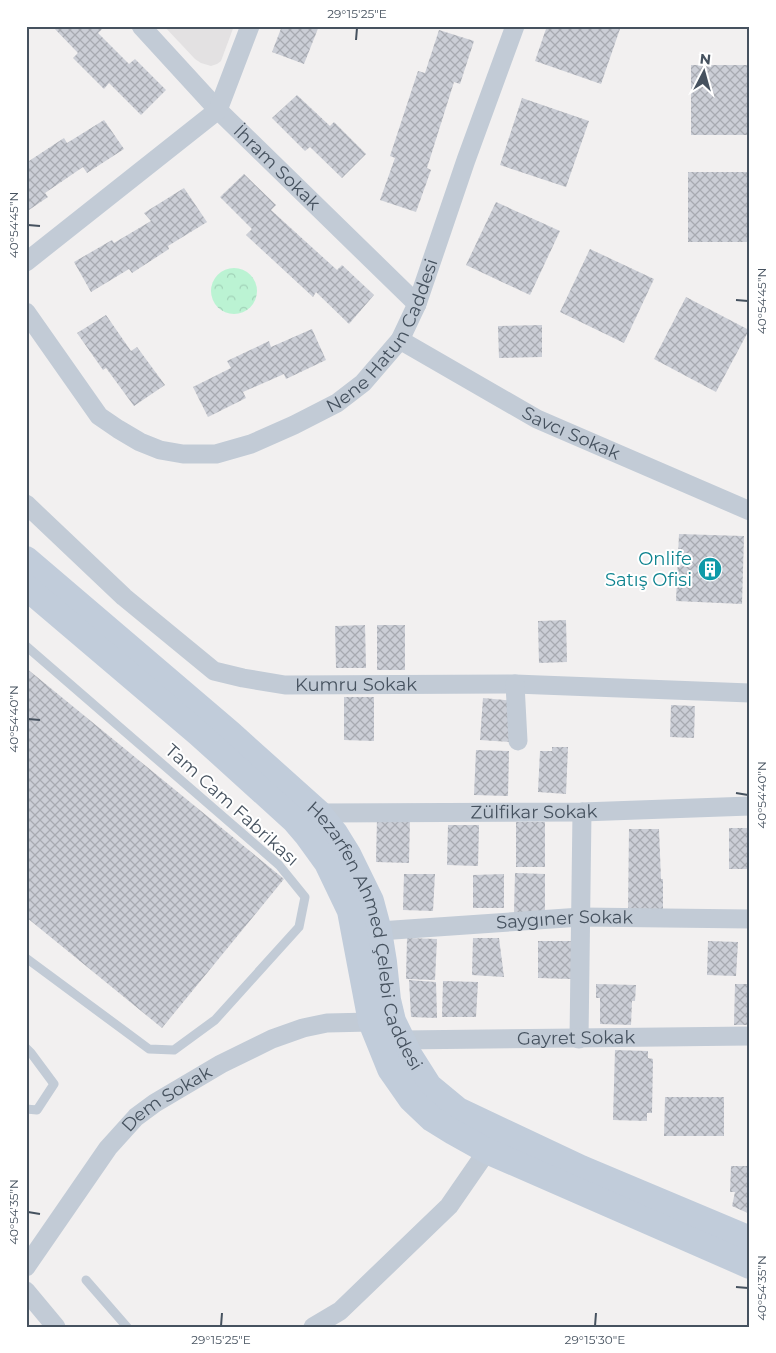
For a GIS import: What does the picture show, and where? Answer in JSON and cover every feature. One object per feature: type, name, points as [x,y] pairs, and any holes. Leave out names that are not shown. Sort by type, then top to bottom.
[{"type":"street","name":"İhram Sokak","points":[[141,26],[218,110],[417,304]]},
{"type":"street","points":[[26,262],[218,110],[250,26]]},
{"type":"street","name":"Nene Hatun Caddesi","points":[[26,312],[99,416],[140,442],[160,450],[184,454],[216,454],[251,444],[337,403],[363,383],[400,340],[417,304],[466,160],[515,26]]},
{"type":"street","name":"Savcı Sokak","points":[[400,340],[537,419],[750,511]]},
{"type":"street","name":"Kumru Sokak","points":[[26,504],[124,597],[214,671],[285,685],[515,684],[750,693]]},
{"type":"street","name":"Hezarfen Ahmed Çelebi Caddesi","points":[[26,559],[217,722],[307,817],[306,834],[326,863],[350,910],[367,932],[384,962],[388,1000],[393,1021],[401,1040],[429,1086],[493,1140],[750,1266]]},
{"type":"street","name":"Hezarfen Ahmed Çelebi Caddesi","points":[[26,587],[199,734],[307,817]]},
{"type":"street","points":[[515,684],[518,741]]},
{"type":"street","name":"Zülfikar Sokak","points":[[307,817],[582,812],[750,806]]},
{"type":"street","points":[[579,1039],[582,812]]},
{"type":"street","name":"Saygıner Sokak","points":[[367,932],[581,917],[750,919]]},
{"type":"street","name":"Hezarfen Ahmed Çelebi Caddesi","points":[[367,932],[371,1022],[390,1069],[411,1099],[432,1118],[452,1132],[493,1140],[582,1168],[750,1239]]},
{"type":"street","name":"Dem Sokak","points":[[26,1267],[108,1148],[136,1117],[155,1103],[221,1064],[272,1039],[327,1022],[371,1022]]},
{"type":"street","points":[[371,1022],[401,1040]]},
{"type":"street","name":"Gayret Sokak","points":[[401,1040],[750,1036]]},
{"type":"street","points":[[312,1327],[340,1311],[449,1206],[493,1140]]},
{"type":"street","points":[[26,1290],[56,1327]]},
{"type":"lane","name":"Tam Cam Fabrikası","points":[[26,646],[279,865],[305,896],[299,927],[215,1020],[174,1050],[149,1049],[26,958]]},
{"type":"lane","points":[[26,1048],[54,1084],[37,1110],[26,1109]]},
{"type":"lane","points":[[86,1280],[127,1327]]},
{"type":"shaded area","points":[[164,26],[234,26],[221,61],[211,66],[195,59]]},
{"type":"green space","points":[[229,268],[239,268],[251,274],[256,282],[256,300],[251,308],[243,313],[229,314],[221,311],[214,304],[211,296],[211,286],[214,278],[221,271]]},
{"type":"building","points":[[52,26],[101,26],[103,28],[98,33],[129,64],[135,59],[166,90],[141,115],[109,83],[104,89],[73,58],[78,53]]},
{"type":"building","points":[[282,26],[319,26],[304,64],[272,52]]},
{"type":"building","points":[[547,26],[621,26],[601,84],[535,61]]},
{"type":"building","points":[[439,30],[474,41],[460,84],[454,82],[427,168],[431,170],[416,212],[380,200],[395,158],[390,156],[418,71],[425,73]]},
{"type":"building","points":[[691,65],[750,65],[750,135],[691,135]]},
{"type":"building","points":[[297,95],[330,126],[334,122],[366,154],[342,178],[310,147],[305,151],[272,118]]},
{"type":"building","points":[[522,98],[589,121],[566,187],[500,165]]},
{"type":"building","points":[[104,120],[124,149],[87,173],[83,167],[45,193],[48,197],[26,212],[26,163],[64,138],[67,143]]},
{"type":"building","points":[[688,172],[750,172],[750,242],[688,242]]},
{"type":"building","points":[[244,174],[276,205],[271,210],[337,270],[342,265],[374,295],[349,324],[316,292],[313,297],[246,235],[252,229],[220,197]]},
{"type":"building","points":[[184,188],[207,222],[168,246],[169,249],[132,273],[129,269],[91,292],[74,262],[112,240],[114,243],[151,221],[144,213]]},
{"type":"building","points":[[496,202],[560,231],[530,295],[466,265]]},
{"type":"building","points":[[590,249],[654,279],[624,343],[560,312]]},
{"type":"building","points":[[686,297],[749,330],[716,392],[654,359]]},
{"type":"building","points":[[106,315],[131,351],[137,347],[165,385],[134,406],[106,368],[103,370],[77,333]]},
{"type":"building","points":[[542,325],[542,357],[499,358],[498,326]]},
{"type":"building","points":[[312,329],[326,360],[286,379],[284,374],[243,392],[246,398],[208,417],[193,387],[231,368],[227,361],[269,341],[271,347]]},
{"type":"building","name":"Onlife Satış Ofisi","points":[[679,534],[744,536],[742,604],[676,601]]},
{"type":"building","points":[[566,620],[567,662],[539,663],[538,621]]},
{"type":"building","points":[[365,625],[366,668],[336,668],[335,626]]},
{"type":"building","points":[[377,625],[405,625],[405,670],[377,670]]},
{"type":"building","points":[[26,668],[284,879],[162,1028],[26,917]]},
{"type":"building","points":[[344,697],[374,697],[374,741],[344,740]]},
{"type":"building","points":[[483,698],[514,701],[511,742],[480,740]]},
{"type":"building","points":[[671,705],[695,706],[694,738],[670,737]]},
{"type":"building","points":[[552,747],[568,747],[566,794],[538,792],[540,751],[552,751]]},
{"type":"building","points":[[476,750],[509,751],[508,796],[474,795]]},
{"type":"building","points":[[377,818],[410,819],[409,863],[376,862]]},
{"type":"building","points":[[516,822],[545,822],[545,867],[516,867]]},
{"type":"building","points":[[448,825],[479,825],[478,866],[447,865]]},
{"type":"building","points":[[729,828],[750,828],[750,869],[729,869]]},
{"type":"building","points":[[629,829],[659,829],[661,879],[663,879],[663,914],[628,914]]},
{"type":"building","points":[[515,873],[545,874],[545,913],[514,913]]},
{"type":"building","points":[[404,874],[435,874],[433,911],[403,910]]},
{"type":"building","points":[[504,874],[504,908],[473,908],[473,875]]},
{"type":"building","points":[[407,938],[437,939],[435,980],[406,979]]},
{"type":"building","points":[[473,938],[499,938],[504,977],[472,975]]},
{"type":"building","points":[[538,941],[571,941],[571,979],[538,978]]},
{"type":"building","points":[[708,941],[738,942],[736,976],[707,975]]},
{"type":"building","points":[[409,980],[436,982],[437,1018],[411,1017]]},
{"type":"building","points":[[443,981],[478,982],[476,1017],[442,1017]]},
{"type":"building","points":[[596,984],[636,985],[635,1001],[632,1001],[631,1025],[600,1024],[600,998],[596,998]]},
{"type":"building","points":[[735,984],[750,984],[750,1025],[734,1025]]},
{"type":"building","points":[[615,1050],[648,1051],[648,1058],[653,1059],[652,1113],[647,1113],[647,1121],[613,1120]]},
{"type":"building","points":[[665,1097],[724,1097],[724,1136],[664,1136]]},
{"type":"building","points":[[731,1166],[750,1166],[750,1214],[732,1206],[735,1192],[730,1192]]},
{"type":"place","name":"Onlife Satış Ofisi","points":[[710,569]]}]
